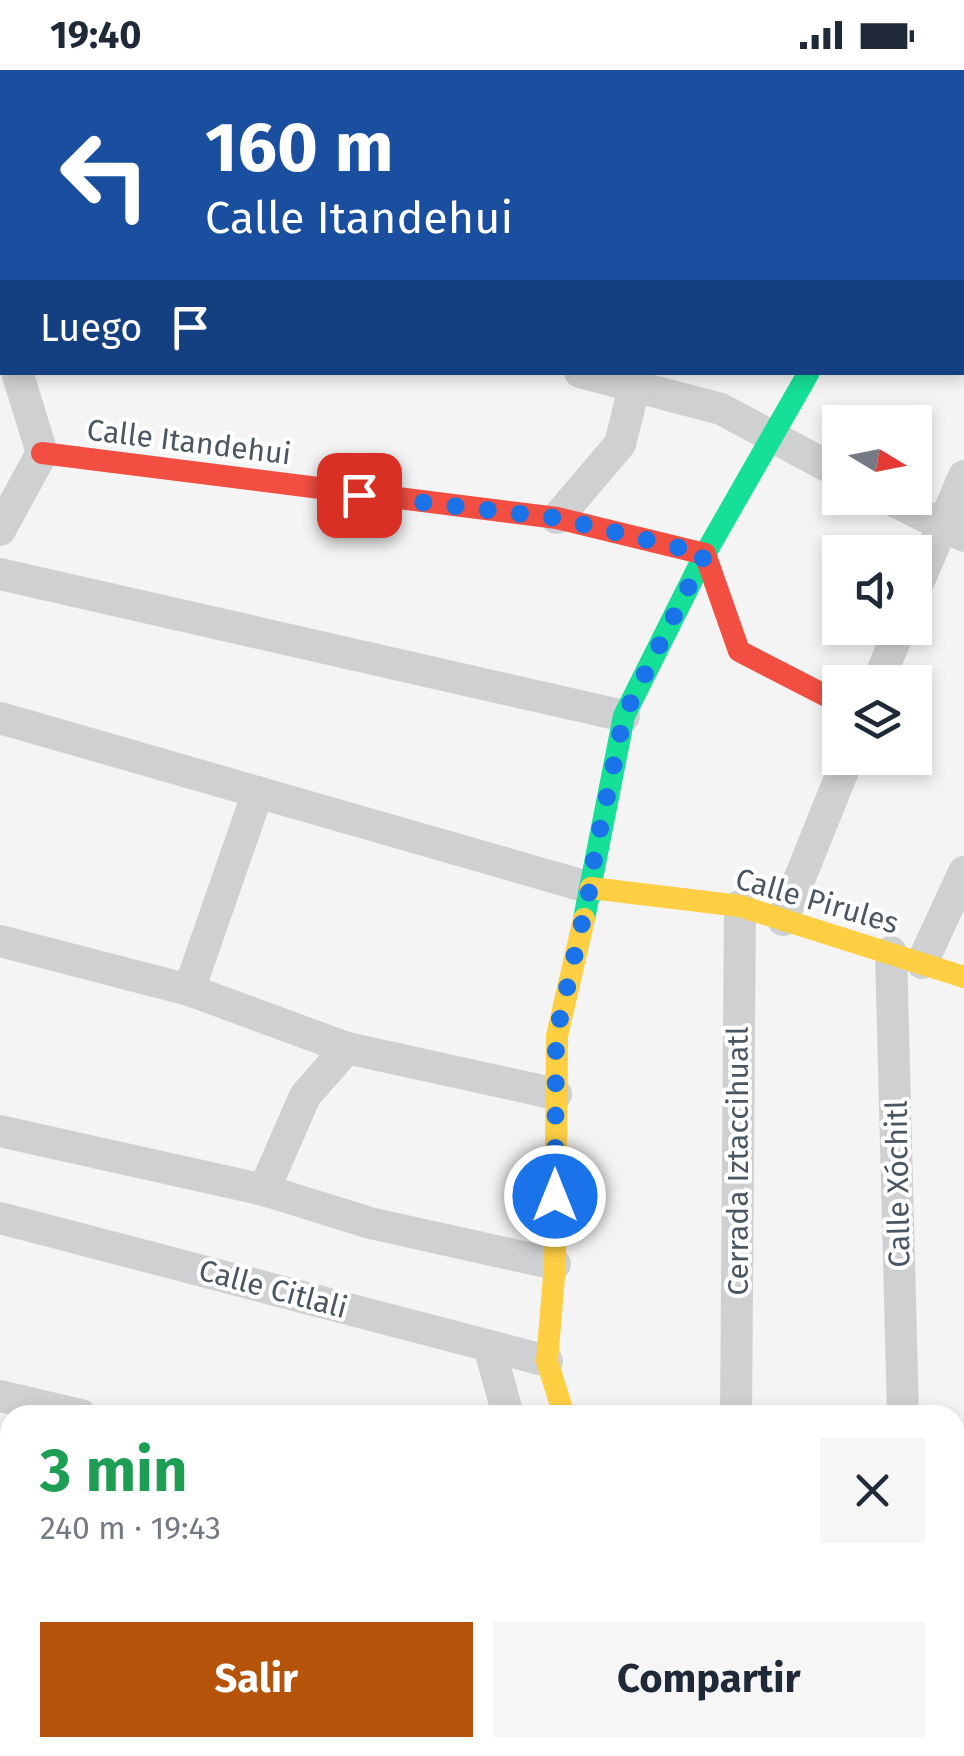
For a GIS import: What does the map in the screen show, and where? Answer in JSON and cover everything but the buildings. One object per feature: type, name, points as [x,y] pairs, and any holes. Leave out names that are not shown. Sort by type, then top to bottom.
[{"type":"street","points":[[0,530],[42,453],[18,375]]},
{"type":"street","points":[[601,375],[636,380],[721,409],[822,463]]},
{"type":"street","points":[[561,1405],[546,1361],[555,1264],[556,1036],[624,716],[705,554],[807,375]]},
{"type":"street","points":[[557,518],[620,444],[636,380]]},
{"type":"street","name":"Calle Itandehui","points":[[42,453],[557,518],[705,554]]},
{"type":"street","points":[[932,562],[952,530],[964,476]]},
{"type":"street","points":[[922,515],[952,530]]},
{"type":"street","points":[[705,554],[739,651],[822,695]]},
{"type":"street","points":[[0,574],[624,716]]},
{"type":"street","points":[[0,718],[590,888]]},
{"type":"street","points":[[783,920],[841,775]]},
{"type":"street","points":[[189,990],[258,792]]},
{"type":"street","points":[[906,958],[964,872]]},
{"type":"street","name":"Calle Pirules","points":[[590,888],[740,906],[964,977]]},
{"type":"street","name":"Cerrada Iztaccihuatl","points":[[736,1405],[740,906]]},
{"type":"street","points":[[0,942],[189,990],[347,1048],[556,1094]]},
{"type":"street","name":"Calle Xóchitl","points":[[902,1405],[906,958]]},
{"type":"street","points":[[264,1190],[306,1096],[347,1048]]},
{"type":"street","points":[[0,1131],[264,1190],[370,1223],[555,1264]]},
{"type":"street","name":"Calle Citlali","points":[[0,1218],[546,1361]]},
{"type":"street","points":[[489,1346],[505,1405]]},
{"type":"street","points":[[0,1396],[38,1405]]},
{"type":"traffic: fast","points":[[584,919],[624,716],[705,554],[807,375]]},
{"type":"traffic: slow","points":[[591,888],[740,906],[964,977]]},
{"type":"traffic: slow","points":[[561,1405],[547,1361],[555,1264],[557,1036],[584,919]]},
{"type":"traffic: jam","points":[[42,453],[557,518],[705,554],[739,651],[822,694]]},
{"type":"route","points":[[359,495],[557,518],[705,554],[624,716],[556,1036],[555,1196]]}]
